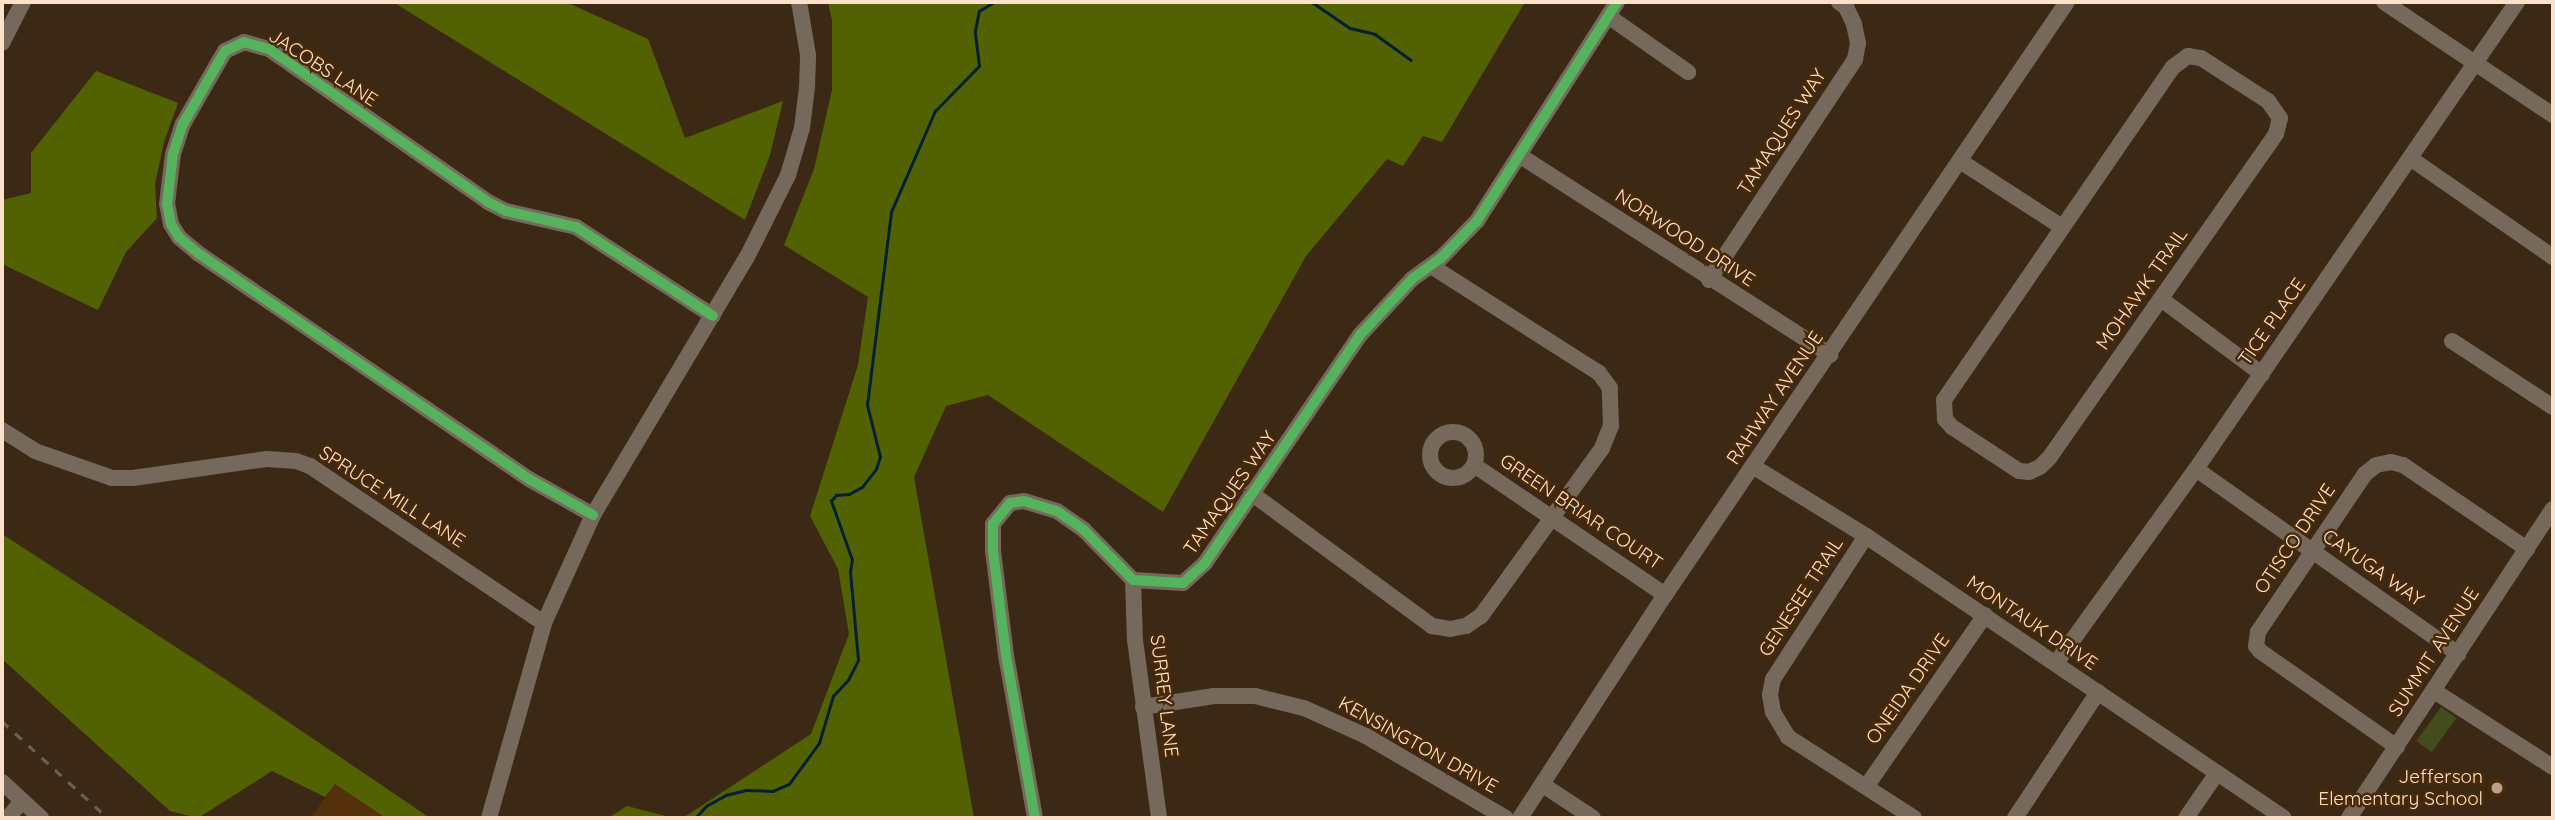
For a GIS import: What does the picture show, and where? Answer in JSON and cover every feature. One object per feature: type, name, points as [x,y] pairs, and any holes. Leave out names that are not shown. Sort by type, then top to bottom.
[{"type":"street","points":[[2,43],[23,2]]},
{"type":"street","points":[[489,818],[544,623],[593,515],[747,257],[788,175],[802,128],[808,55],[799,2]]},
{"type":"street","name":"TAMAQUES WAY","points":[[1133,580],[1183,583],[1205,563],[1360,335],[1412,279],[1431,265],[1477,221],[1617,2]]},
{"type":"street","name":"TAMAQUES WAY","points":[[1709,280],[1855,59],[1858,43],[1854,24],[1846,7],[1839,2]]},
{"type":"street","name":"RAHWAY AVENUE","points":[[1520,818],[1665,595],[2067,2]]},
{"type":"street","points":[[2384,2],[2553,115]]},
{"type":"street","name":"TICE PLACE","points":[[2056,663],[2196,469],[2517,2]]},
{"type":"street","points":[[1608,16],[1688,72]]},
{"type":"street","name":"JACOBS LANE","points":[[593,515],[529,479],[209,262],[179,237],[171,224],[167,204],[173,154],[183,124],[225,51],[244,42],[269,48],[488,202],[506,211],[576,227],[713,316]]},
{"type":"street","name":"MOHAWK TRAIL","points":[[2188,56],[2200,58],[2268,101],[2280,118],[2276,134],[2040,467],[2029,472],[2019,471],[1952,426],[1945,419],[1944,400],[2062,227],[2173,67],[2188,56]]},
{"type":"street","name":"NORWOOD DRIVE","points":[[1519,155],[1709,280],[1830,355]]},
{"type":"street","points":[[2410,158],[2553,257]]},
{"type":"street","points":[[1960,161],[2062,227]]},
{"type":"street","points":[[1251,493],[1432,626],[1450,629],[1466,626],[1481,616],[1602,448],[1611,426],[1610,388],[1599,373],[1431,265]]},
{"type":"street","points":[[2161,299],[2262,373]]},
{"type":"street","points":[[2452,341],[2553,407]]},
{"type":"street","name":"SPRUCE MILL LANE","points":[[2,430],[36,452],[112,478],[134,478],[267,459],[303,464],[544,623]]},
{"type":"street","name":"OTISCO DRIVE","points":[[2397,747],[2270,659],[2256,646],[2258,632],[2365,474],[2376,465],[2391,462],[2403,465],[2527,549]]},
{"type":"street","name":"GREEN BRIAR COURT","points":[[1474,465],[1665,595]]},
{"type":"street","name":"MONTAUK DRIVE","points":[[1754,467],[1866,536],[2284,818]]},
{"type":"street","name":"CAYUGA WAY","points":[[2196,469],[2458,654]]},
{"type":"street","points":[[1035,818],[1006,655],[993,550],[993,524],[1010,503],[1024,500],[1057,512],[1100,543],[1133,580]]},
{"type":"street","name":"SUMMIT AVENUE","points":[[2349,818],[2553,509]]},
{"type":"street","name":"GENESEE TRAIL","points":[[1866,536],[1773,679],[1770,695],[1773,712],[1788,737],[1914,818]]},
{"type":"street","name":"SURREY LANE","points":[[1133,580],[1132,603],[1143,707],[1159,818]]},
{"type":"street","name":"ONEIDA DRIVE","points":[[1866,787],[1985,615]]},
{"type":"street","points":[[2434,691],[2553,767]]},
{"type":"street","points":[[2015,818],[2098,692]]},
{"type":"street","name":"KENSINGTON DRIVE","points":[[1143,707],[1214,696],[1255,696],[1304,708],[1366,736],[1506,818]]},
{"type":"street","points":[[2186,818],[2217,773]]},
{"type":"street","points":[[2,782],[41,818]]},
{"type":"street","points":[[1543,785],[1592,818]]},
{"type":"street","points":[[8,818],[22,801]]},
{"type":"shaded area","points":[[335,783],[386,818],[311,818]]},
{"type":"green space","points":[[393,2],[566,2],[648,39],[685,138],[783,101],[770,155],[745,220]]},
{"type":"green space","points":[[828,2],[1525,2],[1442,142],[1423,136],[1403,166],[1387,159],[1306,256],[1163,512],[988,395],[946,406],[914,477],[974,818],[683,818],[811,734],[849,634],[838,569],[810,516],[858,365],[868,297],[784,245],[814,169],[832,90],[832,20]]},
{"type":"green space","points":[[96,71],[178,103],[164,142],[155,184],[157,218],[126,252],[98,310],[2,264],[2,200],[31,193],[31,153]]},
{"type":"green space","points":[[2,534],[225,679],[430,818],[386,818],[335,784],[325,797],[272,771],[198,818],[170,811],[2,659]]},
{"type":"green space","points":[[2441,707],[2456,718],[2432,752],[2416,741]]},
{"type":"green space","points":[[627,806],[674,818],[608,818]]},
{"type":"waterway","points":[[695,818],[706,806],[726,795],[746,790],[773,791],[789,784],[819,743],[833,696],[848,680],[858,660],[850,572],[852,560],[831,501],[836,495],[849,494],[862,487],[876,469],[880,457],[867,405],[891,212],[935,111],[979,66],[975,31],[979,11],[994,2]]},
{"type":"waterway","points":[[1312,2],[1350,28],[1375,34],[1411,60]]},
{"type":"railway","points":[[2,721],[108,818]]},
{"type":"cycle path","points":[[1035,818],[1006,655],[993,550],[993,524],[1010,503],[1024,501],[1057,511],[1084,530],[1133,580],[1183,583],[1205,563],[1360,335],[1412,279],[1440,259],[1477,221],[1617,2]]},
{"type":"cycle path","points":[[593,515],[529,479],[199,254],[179,237],[171,224],[167,204],[173,154],[183,124],[225,51],[244,42],[269,49],[488,202],[506,211],[576,227],[713,316]]},
{"type":"place","name":"Jefferson Elementary School","points":[[2497,788]]}]
